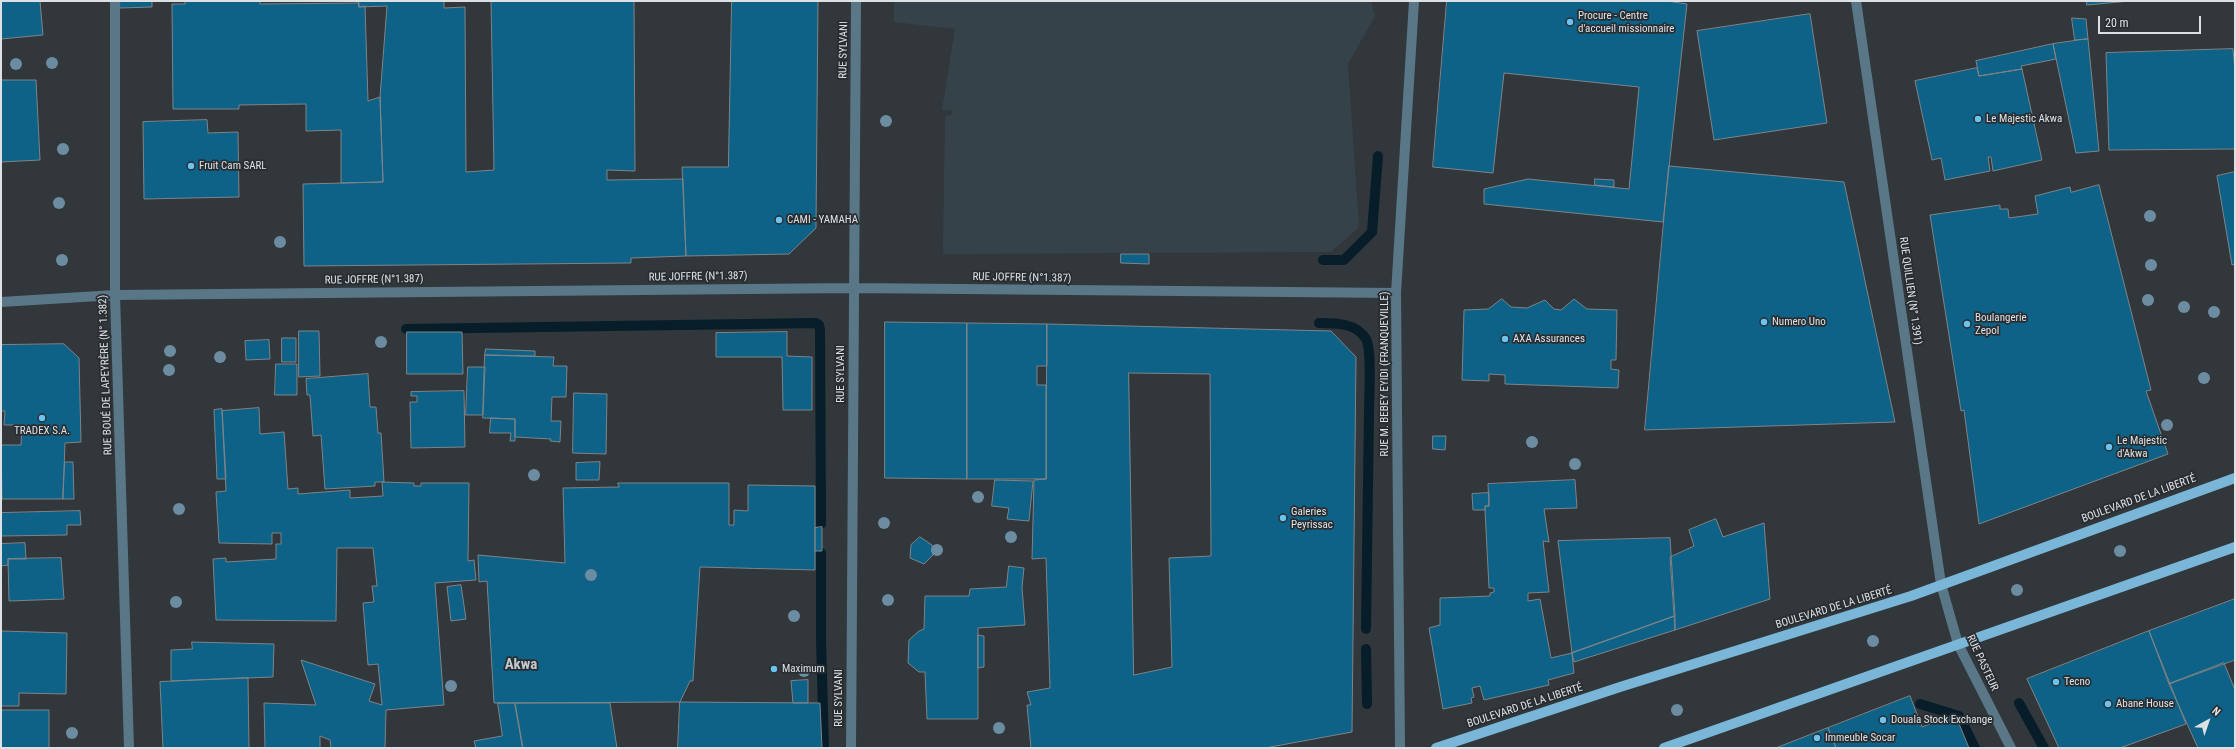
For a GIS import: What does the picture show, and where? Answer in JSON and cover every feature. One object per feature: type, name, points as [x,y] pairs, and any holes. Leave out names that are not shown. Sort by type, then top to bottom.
[{"type":"main road","name":"BOULEVARD DE LA LIBERTÉ","points":[[1436,748],[1620,687],[1911,596],[2235,478]]},
{"type":"main road","points":[[1664,748],[2235,547]]},
{"type":"street","name":"RUE BOUÉ DE LAPEYRÈRE (N° 1.382)","points":[[115,1],[115,295],[129,748]]},
{"type":"street","name":"RUE SYLVANI","points":[[851,748],[856,1]]},
{"type":"street","name":"RUE M. BEBEY EYIDI (FRANQUEVILLE)","points":[[1400,748],[1396,293],[1414,1]]},
{"type":"street","name":"RUE QUILLIEN (N° 1.391)","points":[[1856,1],[1941,584]]},
{"type":"street","name":"RUE JOFFRE (N°1.387)","points":[[1,302],[115,295],[854,288],[1396,293]]},
{"type":"street","name":"RUE PASTEUR","points":[[1941,584],[1958,644],[2010,748]]},
{"type":"shaded area","points":[[894,1],[1371,1],[1375,16],[1348,64],[1359,227],[1331,252],[943,254],[945,116],[952,115],[952,110],[942,110],[955,29],[894,22]]},
{"type":"building","points":[[1,1],[40,1],[43,35],[1,39]]},
{"type":"building","points":[[120,1],[152,1],[152,7],[120,8]]},
{"type":"building","points":[[185,1],[260,1],[260,4],[359,3],[359,7],[365,6],[368,101],[380,97],[383,182],[341,183],[341,130],[306,131],[306,104],[239,105],[239,109],[173,109],[172,4],[185,4]]},
{"type":"building","points":[[359,1],[444,1],[444,8],[465,7],[466,172],[494,170],[491,1],[634,1],[635,171],[607,170],[607,180],[683,179],[686,256],[631,258],[631,263],[304,266],[303,184],[383,182],[380,97],[387,6],[359,7]]},
{"type":"building","points":[[732,1],[818,1],[816,228],[789,254],[686,256],[682,167],[728,167]]},
{"type":"building","points":[[1447,1],[1667,1],[1687,4],[1663,222],[1484,204],[1484,189],[1528,179],[1629,189],[1639,87],[1504,73],[1493,173],[1433,167]]},
{"type":"building","points":[[2087,1],[2130,1],[2087,5]]},
{"type":"building","points":[[1810,14],[1827,123],[1714,140],[1697,31]]},
{"type":"building","points":[[2072,18],[2086,19],[2088,39],[2075,40]]},
{"type":"building","points":[[2088,39],[2099,151],[2076,153],[2053,44]]},
{"type":"building","points":[[2053,44],[2056,59],[2021,66],[2022,69],[1979,76],[1976,61]]},
{"type":"building","points":[[2233,49],[2235,71],[2235,149],[2109,150],[2106,53]]},
{"type":"building","name":"Le Majestic Akwa","points":[[1977,68],[1979,76],[2022,69],[2042,160],[1993,171],[1991,157],[1988,157],[1990,171],[1945,180],[1941,158],[1932,160],[1915,81]]},
{"type":"building","points":[[1,80],[36,80],[40,160],[1,162]]},
{"type":"building","name":"Fruit Cam SARL","points":[[207,120],[208,133],[238,132],[239,197],[144,199],[143,122]]},
{"type":"building","name":"Numero Uno","points":[[1669,166],[1844,182],[1895,422],[1645,430]]},
{"type":"building","points":[[2235,172],[2235,264],[2232,265],[2217,176]]},
{"type":"building","points":[[1595,179],[1614,180],[1614,187],[1595,185]]},
{"type":"building","points":[[2099,185],[2151,390],[2146,391],[2168,454],[1979,524],[1964,410],[1961,411],[1930,215],[2000,205],[2000,209],[2008,209],[2009,218],[2038,214],[2035,196],[2070,187],[2071,192]]},
{"type":"building","points":[[1121,254],[1149,254],[1149,264],[1121,263]]},
{"type":"building","points":[[1502,299],[1511,307],[1527,308],[1545,300],[1554,309],[1561,310],[1574,299],[1587,309],[1617,310],[1616,360],[1611,360],[1611,369],[1619,370],[1618,388],[1505,384],[1505,375],[1489,374],[1489,381],[1462,380],[1464,310],[1488,309]]},
{"type":"building","points":[[885,322],[967,323],[967,479],[885,478]]},
{"type":"building","points":[[967,323],[1047,324],[1047,366],[1037,366],[1037,385],[1046,385],[1046,479],[967,479]]},
{"type":"building","name":"Galeries Peyrissac","points":[[1047,324],[1331,331],[1356,357],[1352,732],[1265,748],[1031,748],[1027,705],[1031,705],[1027,692],[1050,688],[1046,558],[1032,559],[1034,480],[1046,479]],"holes":[[[1129,373],[1210,374],[1211,556],[1169,558],[1172,667],[1134,675]]]},
{"type":"building","points":[[299,331],[319,331],[320,376],[299,377]]},
{"type":"building","points":[[407,332],[462,332],[463,374],[407,374]]},
{"type":"building","points":[[787,332],[787,356],[812,357],[812,410],[783,410],[782,357],[716,357],[716,333]]},
{"type":"building","points":[[282,338],[296,338],[296,362],[282,362]]},
{"type":"building","points":[[269,340],[270,359],[246,360],[245,341]]},
{"type":"building","name":"TRADEX S.A.","points":[[64,344],[79,358],[81,442],[65,443],[63,499],[2,499],[1,445],[21,445],[22,425],[4,425],[5,411],[1,411],[1,345]]},
{"type":"building","points":[[486,349],[535,351],[535,356],[485,355]]},
{"type":"building","points":[[485,355],[554,357],[553,366],[567,366],[566,397],[552,397],[551,421],[561,421],[560,442],[550,441],[551,439],[515,437],[515,419],[483,418]]},
{"type":"building","points":[[276,364],[297,364],[297,395],[275,395]]},
{"type":"building","points":[[468,367],[485,367],[483,415],[466,415]]},
{"type":"building","points":[[368,374],[370,407],[376,407],[378,433],[381,433],[384,482],[375,482],[375,486],[325,489],[321,435],[313,436],[310,395],[307,395],[306,379]]},
{"type":"building","points":[[464,391],[465,447],[411,448],[410,402],[417,402],[417,396],[411,396],[411,392]]},
{"type":"building","points":[[574,393],[607,394],[606,454],[573,453]]},
{"type":"building","points":[[259,408],[260,434],[284,432],[288,489],[298,488],[298,494],[350,490],[350,498],[383,496],[382,482],[414,483],[414,486],[421,486],[421,483],[469,483],[468,561],[474,560],[476,580],[435,583],[444,705],[386,710],[385,748],[331,748],[330,740],[320,736],[320,748],[265,748],[264,703],[316,705],[301,660],[375,684],[369,701],[382,705],[378,664],[368,665],[363,603],[374,602],[372,586],[377,586],[373,548],[337,548],[336,621],[216,620],[213,559],[226,558],[226,562],[276,559],[276,544],[281,544],[281,533],[272,533],[272,544],[219,543],[216,492],[226,491],[222,411]]},
{"type":"building","points":[[222,409],[226,479],[217,479],[214,410]]},
{"type":"building","points":[[491,418],[515,419],[515,441],[510,441],[511,433],[490,433]]},
{"type":"building","points":[[1433,436],[1446,436],[1445,450],[1433,449]]},
{"type":"building","points":[[65,462],[73,462],[74,499],[63,499]]},
{"type":"building","points":[[600,462],[599,480],[576,480],[576,463]]},
{"type":"building","points":[[995,480],[1033,481],[1029,521],[1007,519],[1009,508],[992,506]]},
{"type":"building","points":[[1575,480],[1577,508],[1544,509],[1549,542],[1543,541],[1549,592],[1528,593],[1528,601],[1540,599],[1551,658],[1572,653],[1574,673],[1548,680],[1549,685],[1484,700],[1480,686],[1472,688],[1474,697],[1471,698],[1472,703],[1443,709],[1429,628],[1440,625],[1440,598],[1490,596],[1490,593],[1494,592],[1494,588],[1489,588],[1485,510],[1485,506],[1489,506],[1488,484]]},
{"type":"building","points":[[618,483],[729,483],[729,525],[734,525],[734,510],[748,511],[748,485],[815,486],[815,570],[700,567],[693,681],[690,681],[680,702],[494,703],[487,581],[479,582],[478,555],[565,563],[563,488],[619,487]]},
{"type":"building","points":[[1489,493],[1489,506],[1485,506],[1485,510],[1473,510],[1472,494]]},
{"type":"building","points":[[80,511],[81,525],[67,525],[67,535],[1,536],[1,513]]},
{"type":"building","points":[[1716,519],[1723,537],[1764,523],[1770,599],[1675,630],[1670,557],[1694,546],[1689,530]]},
{"type":"building","points":[[822,527],[822,551],[815,551],[815,528]]},
{"type":"building","points":[[920,537],[932,545],[933,555],[924,564],[910,558],[911,545]]},
{"type":"building","points":[[1670,538],[1675,616],[1572,653],[1558,541]]},
{"type":"building","points":[[25,543],[26,559],[8,559],[8,565],[1,566],[1,544]]},
{"type":"building","points":[[61,558],[64,599],[9,601],[8,559]]},
{"type":"building","points":[[1009,566],[1024,568],[1022,587],[1025,625],[978,628],[978,719],[927,719],[925,672],[919,672],[908,663],[909,640],[919,631],[924,629],[925,596],[969,596],[970,589],[1006,587]]},
{"type":"building","points":[[461,585],[466,619],[451,621],[447,587]]},
{"type":"building","points":[[2235,599],[2235,660],[2169,684],[2149,631]]},
{"type":"building","points":[[1675,616],[1675,630],[1574,662],[1572,653]]},
{"type":"building","points":[[2,631],[67,633],[66,694],[19,693],[19,706],[1,706]]},
{"type":"building","name":"Abane House","points":[[2149,631],[2186,724],[2120,748],[2059,748],[2027,679]]},
{"type":"building","points":[[978,635],[984,636],[984,667],[978,668]]},
{"type":"building","points":[[192,642],[274,644],[273,677],[171,681],[171,650],[192,649]]},
{"type":"building","points":[[2224,663],[2235,690],[2235,748],[2198,748],[2169,684]]},
{"type":"building","points":[[248,678],[249,748],[163,748],[160,682]]},
{"type":"building","points":[[808,680],[808,703],[793,703],[791,681]]},
{"type":"building","name":"Douala Stock Exchange","points":[[1910,696],[1922,727],[1955,714],[1969,748],[1836,748],[1828,728]]},
{"type":"building","points":[[680,702],[820,703],[822,748],[678,748]]},
{"type":"building","points":[[498,703],[515,703],[523,748],[476,748],[474,741],[502,736]]},
{"type":"building","points":[[515,703],[610,703],[617,748],[523,748]]},
{"type":"building","points":[[1,710],[49,710],[49,748],[1,748]]},
{"type":"building","name":"Immeuble Socar","points":[[1828,728],[1836,748],[1776,748]]},
{"type":"waterway","points":[[1323,260],[1344,260],[1372,232],[1378,156]]},
{"type":"waterway","points":[[406,329],[816,323],[819,325],[820,330],[821,524]]},
{"type":"waterway","points":[[1319,323],[1332,323],[1351,327],[1362,334],[1368,344],[1370,374],[1366,629]]},
{"type":"waterway","points":[[821,553],[821,640],[824,748]]},
{"type":"waterway","points":[[1366,649],[1367,704]]},
{"type":"waterway","points":[[2019,703],[2044,748]]},
{"type":"waterway","points":[[1920,704],[1959,716],[1975,748]]},
{"type":"place","name":"Procure - Centre d'accueil missionnaire","points":[[1570,22]]},
{"type":"place","name":"Le Majestic Akwa","points":[[1978,119]]},
{"type":"place","name":"Fruit Cam SARL","points":[[191,166]]},
{"type":"place","name":"CAMI - YAMAHA","points":[[779,220]]},
{"type":"place","name":"Numero Uno","points":[[1764,322]]},
{"type":"place","name":"Boulangerie Zepol","points":[[1967,324]]},
{"type":"place","name":"AXA Assurances","points":[[1505,339]]},
{"type":"place","name":"TRADEX S.A.","points":[[42,418]]},
{"type":"place","name":"Le Majestic d'Akwa","points":[[2109,447]]},
{"type":"place","name":"Galeries Peyrissac","points":[[1283,518]]},
{"type":"place","name":"Maximum","points":[[774,669]]},
{"type":"place","name":"Tecno","points":[[2056,682]]},
{"type":"place","name":"Abane House","points":[[2108,704]]},
{"type":"place","name":"Douala Stock Exchange","points":[[1883,720]]},
{"type":"place","name":"Immeuble Socar","points":[[1817,738]]},
{"type":"district","name":"Akwa","points":[[521,665]]}]
